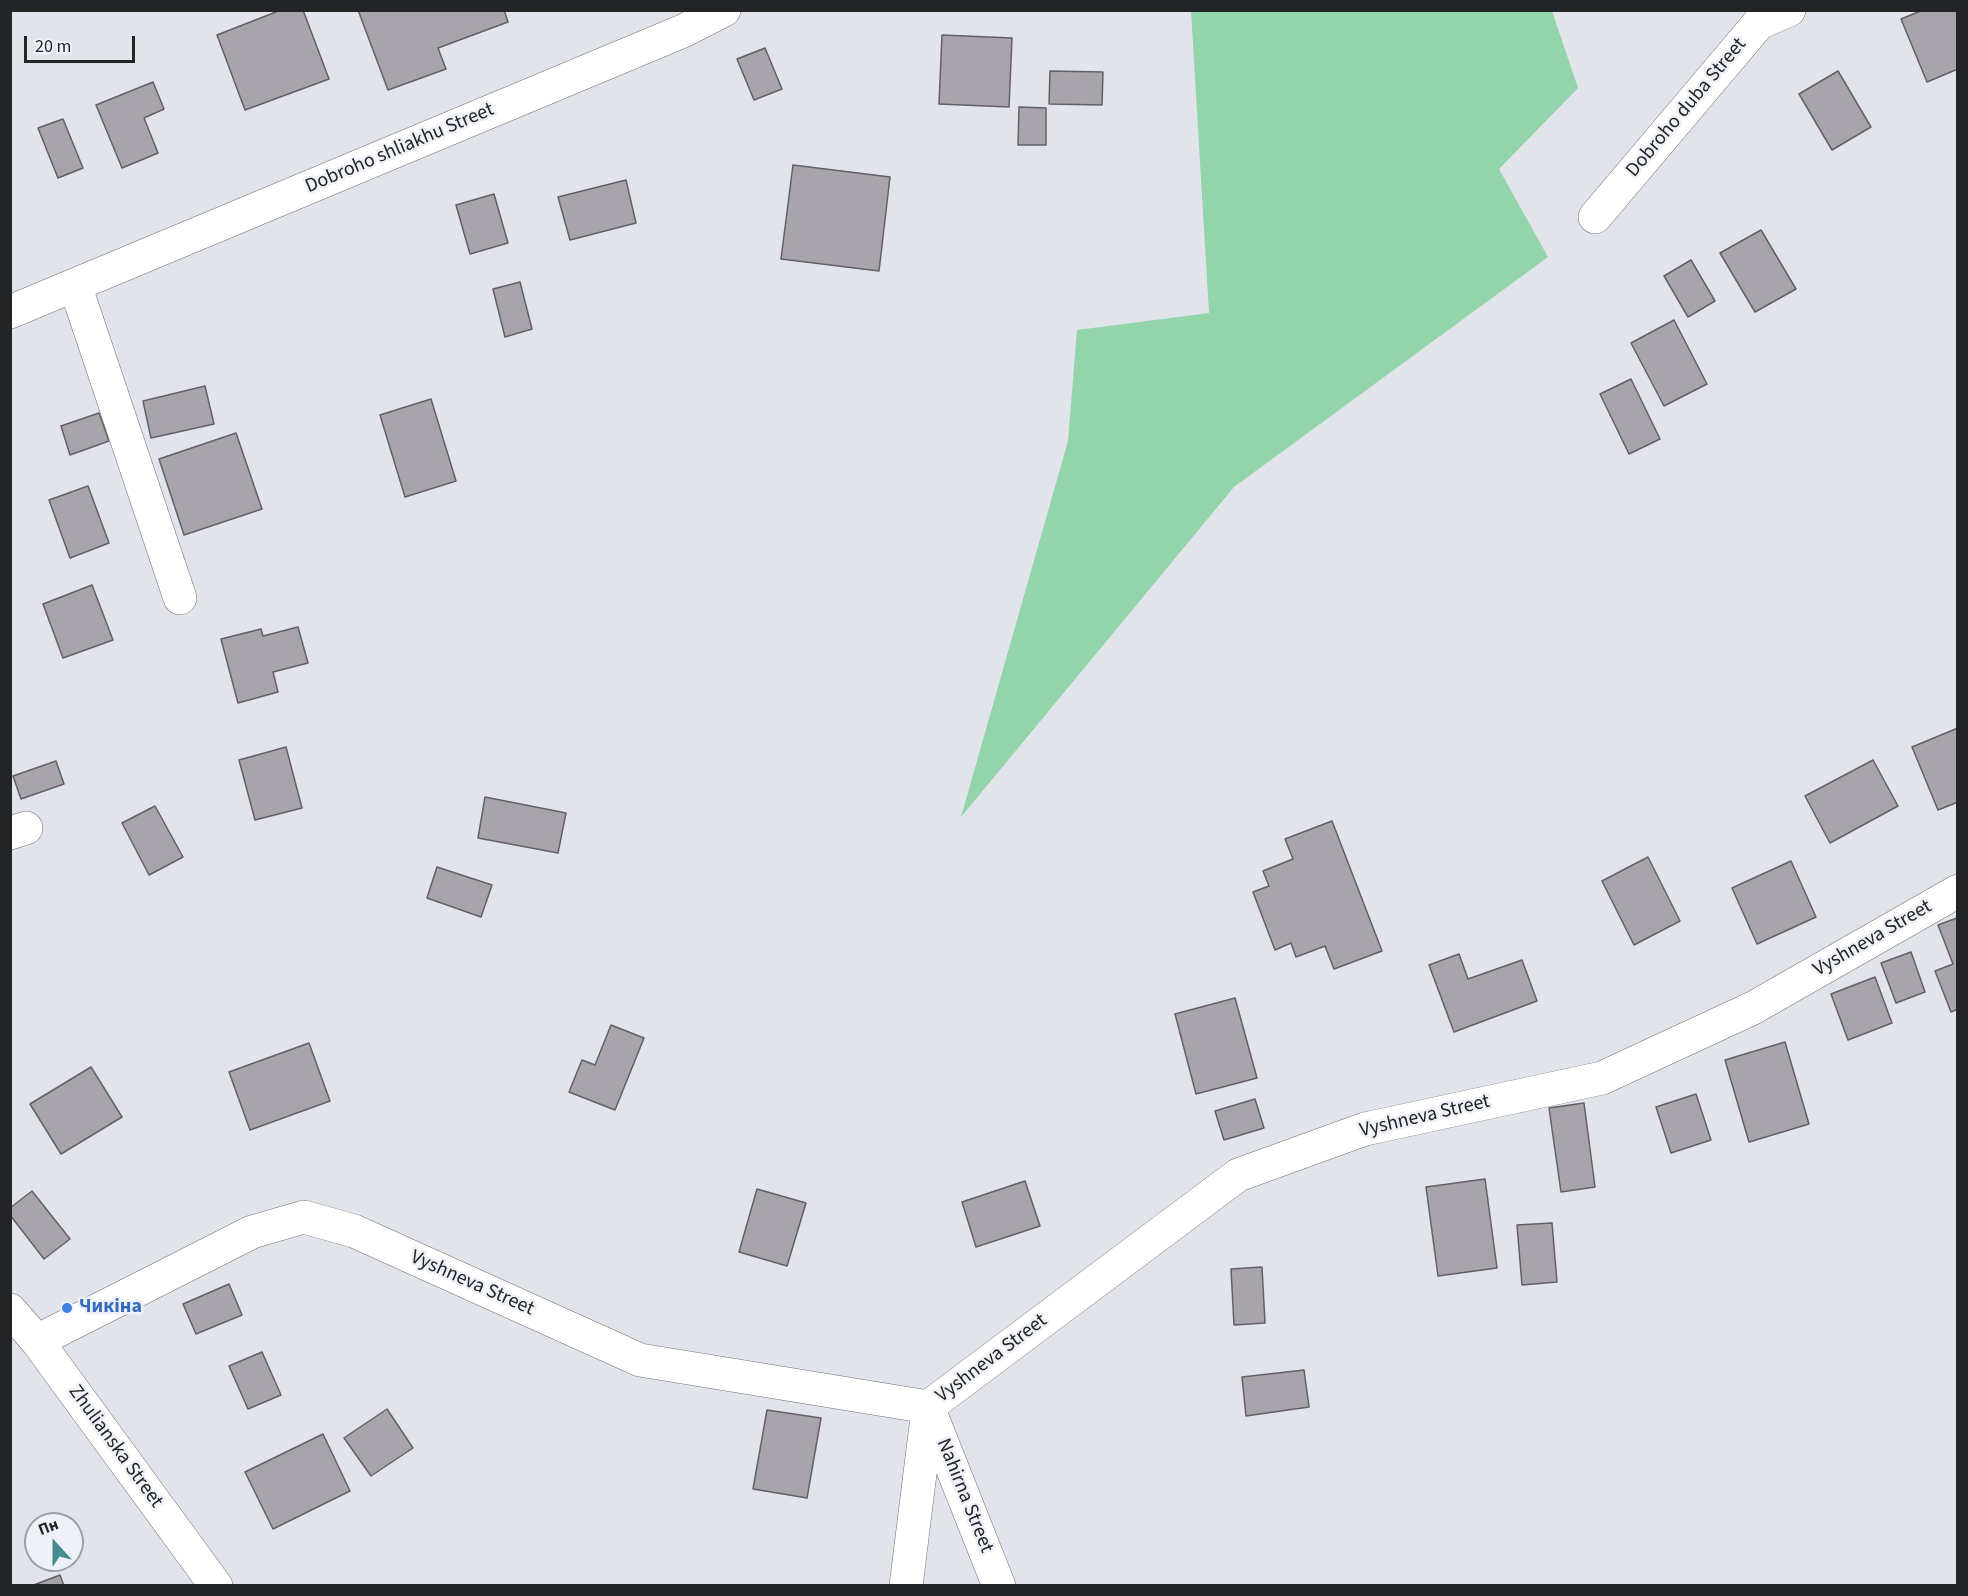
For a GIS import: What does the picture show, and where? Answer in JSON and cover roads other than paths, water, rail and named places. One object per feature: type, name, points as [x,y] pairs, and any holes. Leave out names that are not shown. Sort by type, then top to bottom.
[{"type":"street","name":"Dobroho shliakhu Street","points":[[10,312],[683,31],[724,10]]},
{"type":"street","name":"Dobroho duba Street","points":[[1595,217],[1759,23],[1789,10]]},
{"type":"street","points":[[75,285],[180,598]]},
{"type":"street","name":"Vyshneva Street","points":[[37,1341],[252,1232],[304,1217],[354,1231],[640,1360],[928,1407],[1238,1175],[1365,1129],[1602,1078],[1753,1008],[1958,891]]},
{"type":"street","name":"Zhulianska Street","points":[[10,1310],[37,1341],[216,1586]]},
{"type":"street","name":"Vyshneva Street","points":[[906,1586],[928,1407]]},
{"type":"street","name":"Nahirna Street","points":[[928,1407],[999,1586]]},
{"type":"place","name":"Чикіна","points":[[67,1308]]}]
